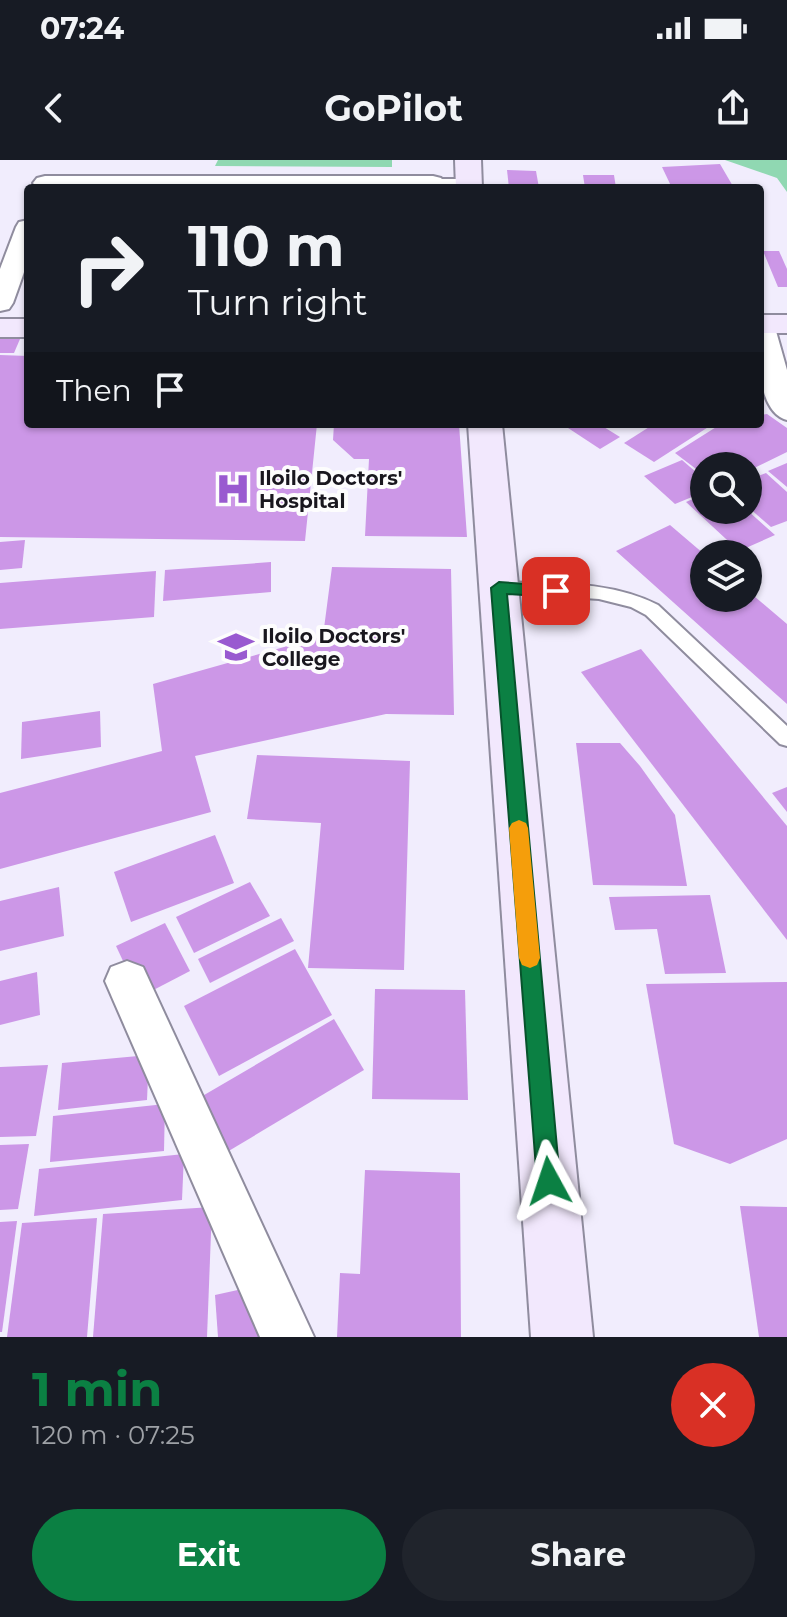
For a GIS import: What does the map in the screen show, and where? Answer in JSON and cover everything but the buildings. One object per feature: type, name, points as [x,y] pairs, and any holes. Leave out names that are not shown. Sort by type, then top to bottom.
[{"type":"street","points":[[44,184],[54,160]]},
{"type":"street","points":[[238,184],[433,183]]},
{"type":"street","points":[[24,234],[7,263],[0,303],[24,304]]},
{"type":"street","points":[[764,304],[787,304]]},
{"type":"street","points":[[764,324],[787,324]]},
{"type":"street","points":[[0,328],[24,328]]},
{"type":"street","points":[[764,339],[782,405],[787,411]]},
{"type":"street","points":[[485,428],[562,1337]]},
{"type":"street","points":[[127,981],[287,1337]]},
{"type":"lane","points":[[433,183],[469,177]]},
{"type":"lane","points":[[499,588],[637,599],[787,738]]},
{"type":"green space","points":[[218,160],[392,160],[392,167],[215,166]]},
{"type":"green space","points":[[725,160],[787,160],[787,192],[777,178]]},
{"type":"slow traffic","points":[[519,828],[530,958]]},
{"type":"place","name":"Iloilo Doctors' Hospital","points":[[233,489]]},
{"type":"place","name":"Iloilo Doctors' College","points":[[236,647]]},
{"type":"route","points":[[549,1181],[499,588],[556,591]]}]
